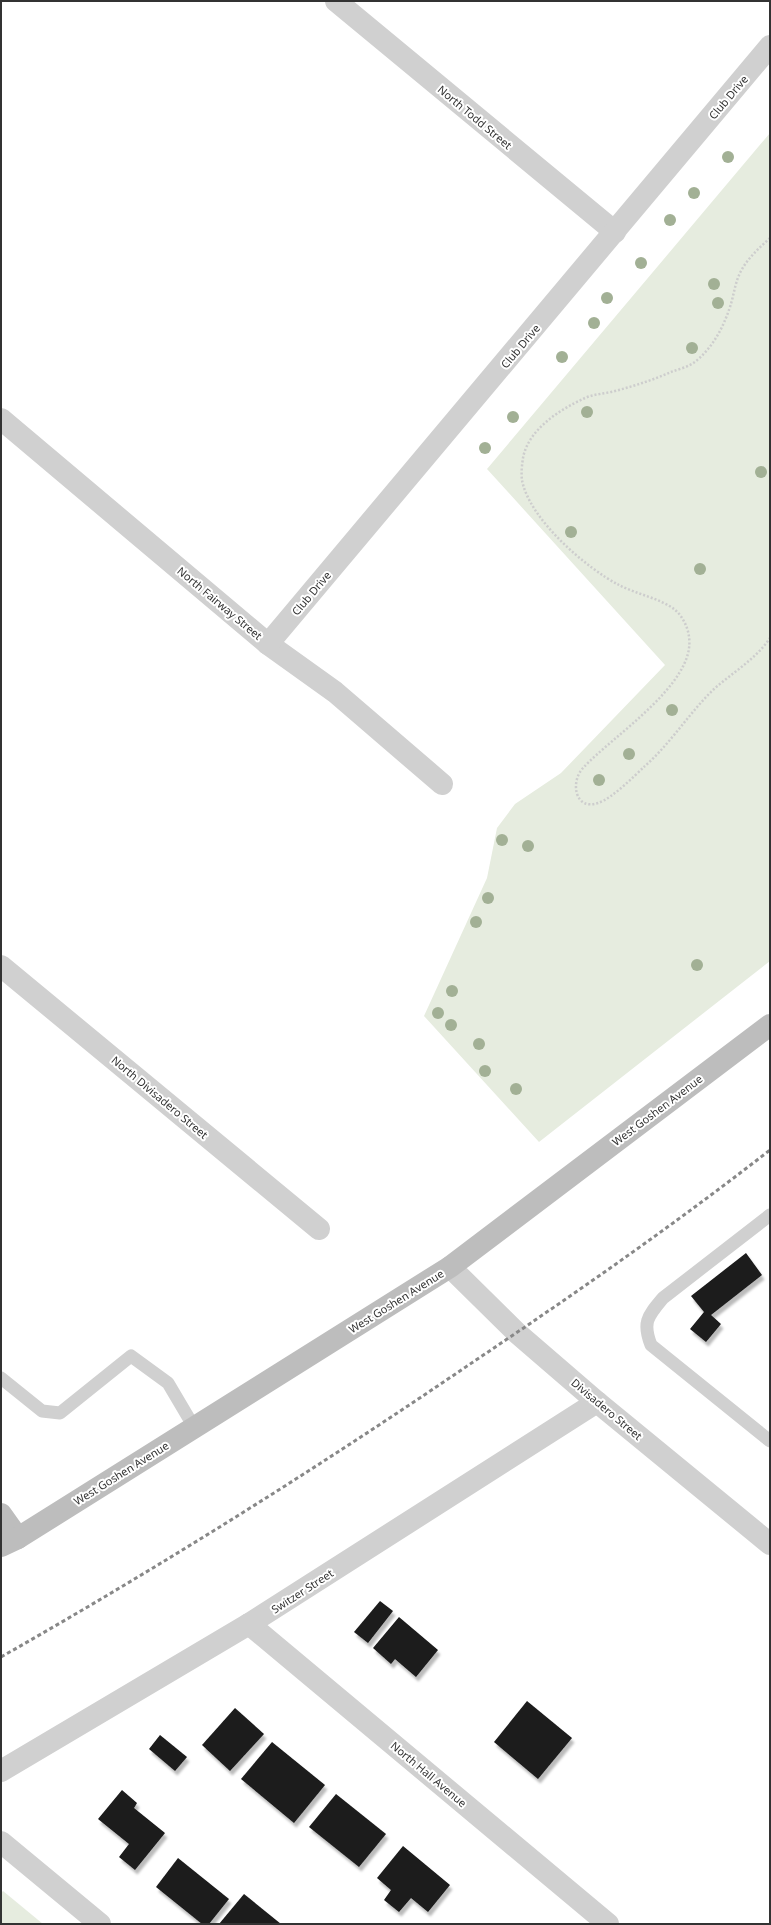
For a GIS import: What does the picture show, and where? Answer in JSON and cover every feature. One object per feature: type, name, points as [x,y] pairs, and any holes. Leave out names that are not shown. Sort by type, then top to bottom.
[{"type":"main road","name":"West Goshen Avenue","points":[[10,1542],[450,1267],[770,1025]]},
{"type":"main road","points":[[1,1514],[10,1542]]},
{"type":"street","name":"North Todd Street","points":[[336,1],[615,232]]},
{"type":"street","name":"Club Drive","points":[[268,644],[770,46]]},
{"type":"street","name":"North Fairway Street","points":[[1,419],[268,644],[336,692],[442,784]]},
{"type":"street","name":"North Divisadero Street","points":[[1,966],[319,1229]]},
{"type":"street","name":"Divisadero Street","points":[[450,1267],[517,1333],[597,1402],[770,1544]]},
{"type":"street","name":"Switzer Street","points":[[1,1771],[249,1624],[597,1402]]},
{"type":"street","name":"North Hall Avenue","points":[[249,1624],[608,1924]]},
{"type":"street","points":[[1,1842],[100,1924]]},
{"type":"lane","points":[[770,1215],[663,1298],[648,1315],[646,1331],[652,1344],[770,1441]]},
{"type":"lane","points":[[1,1378],[42,1411],[60,1413],[131,1356],[168,1383],[194,1427]]},
{"type":"path","points":[[770,238],[755,252],[741,270],[720,332],[711,346],[694,363],[639,384],[586,397],[564,409],[545,424],[530,440],[523,457],[522,479],[531,504],[548,527],[592,569],[632,591],[672,608],[680,614],[689,638],[688,652],[684,666],[675,680],[630,727],[596,755],[577,775],[575,784],[576,795],[580,800],[586,803],[598,803],[632,778],[650,762],[713,690],[753,656],[770,638]]},
{"type":"shaded area","points":[[770,133],[770,961],[539,1142],[424,1016],[487,878],[497,828],[515,804],[561,773],[665,665],[487,469]]},
{"type":"shaded area","points":[[3,1891],[43,1924],[1,1924],[1,1893]]},
{"type":"building","points":[[746,1253],[762,1275],[711,1315],[721,1324],[706,1342],[690,1329],[704,1312],[691,1296]]},
{"type":"building","points":[[380,1601],[393,1611],[368,1643],[354,1632]]},
{"type":"building","points":[[399,1617],[438,1650],[416,1677],[395,1659],[391,1664],[373,1648]]},
{"type":"building","points":[[527,1701],[572,1738],[538,1779],[494,1742]]},
{"type":"building","points":[[235,1708],[264,1734],[230,1771],[202,1745]]},
{"type":"building","points":[[160,1735],[187,1757],[175,1771],[149,1749]]},
{"type":"building","points":[[272,1742],[325,1785],[294,1823],[241,1779]]},
{"type":"building","points":[[122,1790],[137,1803],[134,1808],[165,1833],[135,1870],[119,1857],[129,1844],[98,1819]]},
{"type":"building","points":[[336,1794],[386,1834],[359,1867],[309,1827]]},
{"type":"building","points":[[403,1846],[450,1885],[428,1912],[411,1898],[399,1912],[384,1900],[391,1890],[377,1878]]},
{"type":"building","points":[[178,1858],[229,1899],[209,1924],[202,1924],[156,1887]]},
{"type":"building","points":[[244,1894],[281,1924],[219,1924]]},
{"type":"railway","points":[[1,1657],[122,1587],[360,1438],[588,1284],[698,1205],[770,1150]]}]
